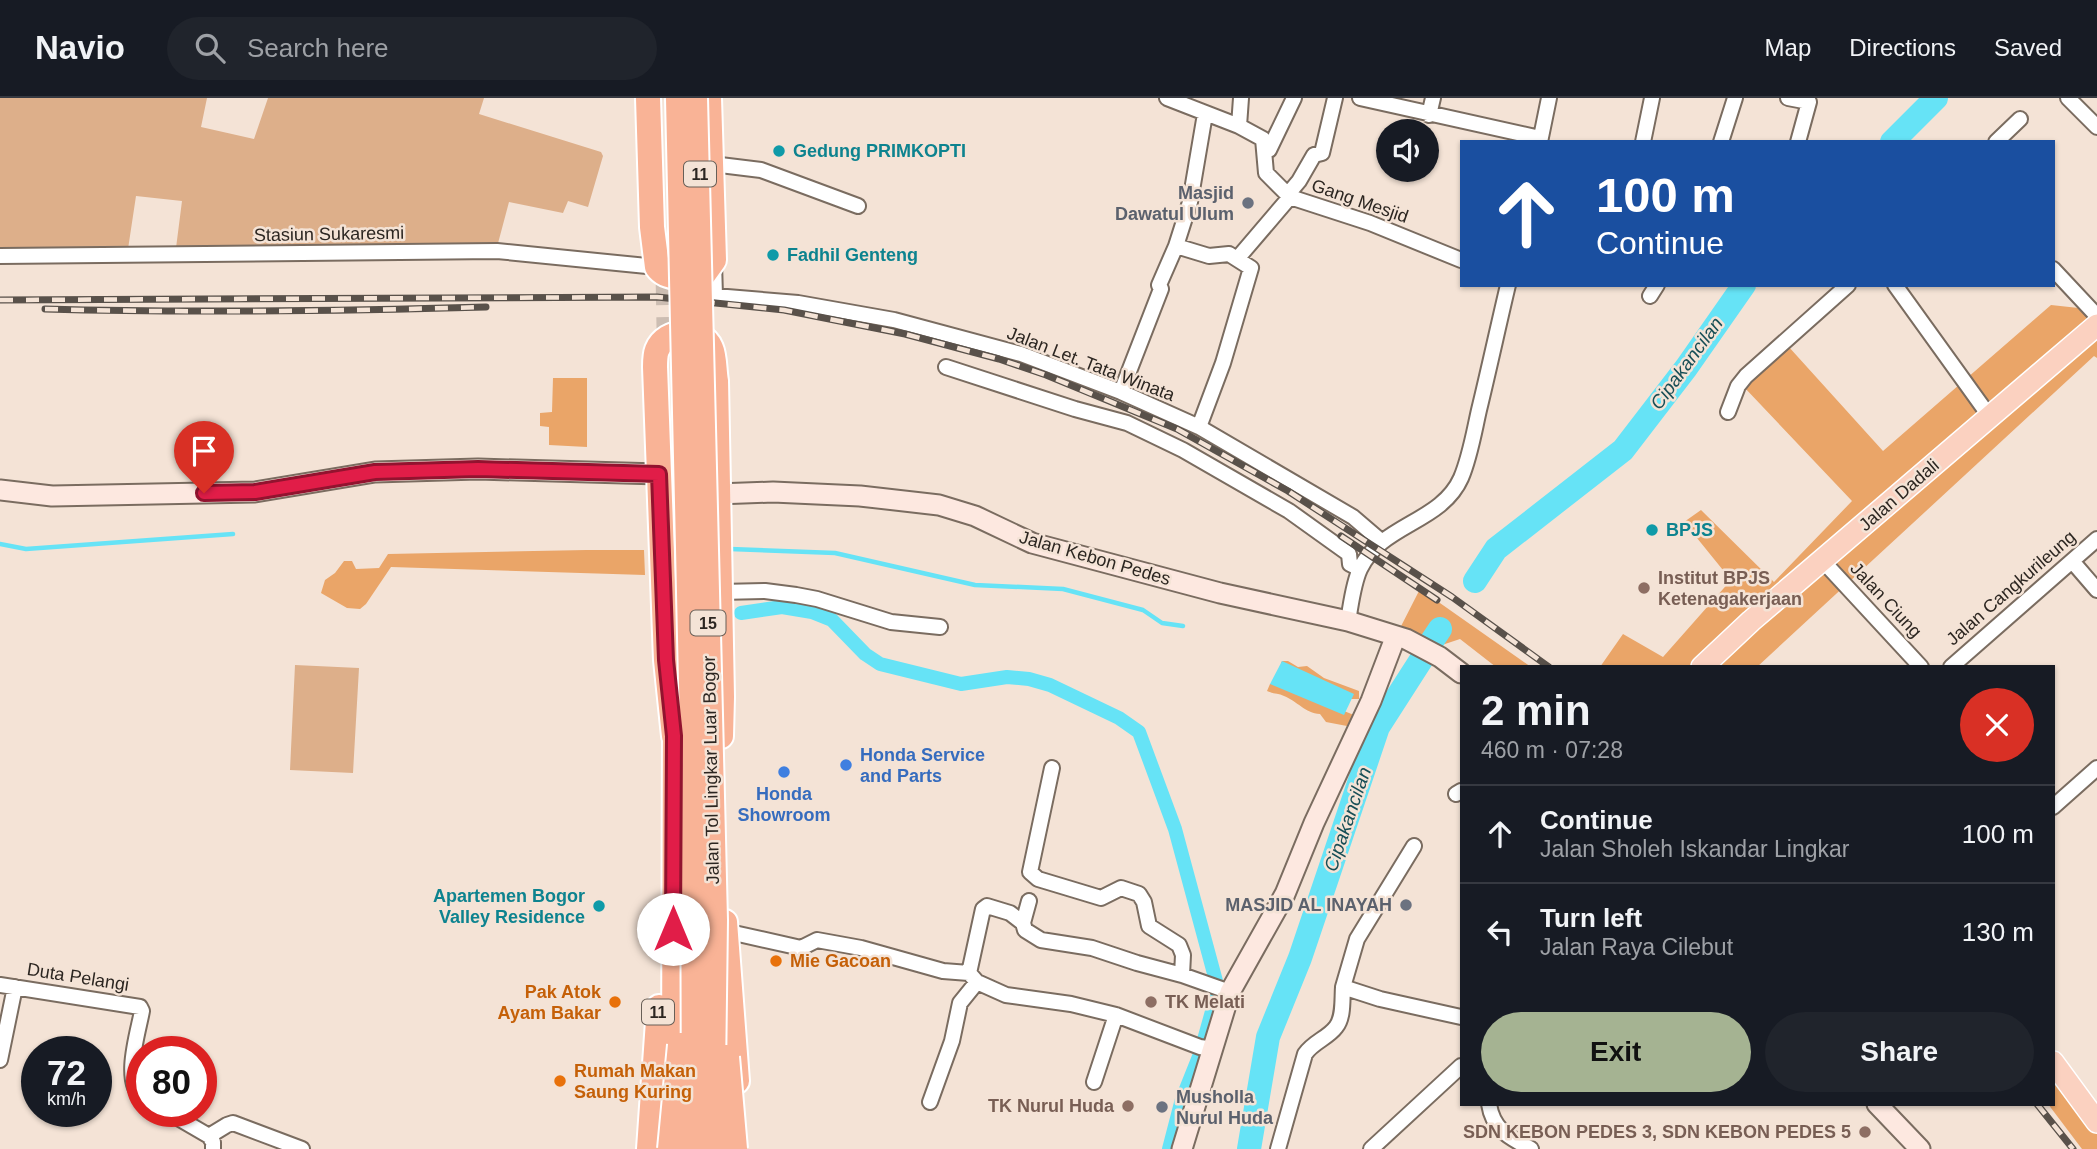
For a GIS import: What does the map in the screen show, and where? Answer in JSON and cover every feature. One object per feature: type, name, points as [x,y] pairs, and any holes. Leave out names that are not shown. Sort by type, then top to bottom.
[{"type":"highway","points":[[648,98],[652,227],[662,256],[658,271],[666,275],[690,277],[705,274],[708,255],[712,164],[709,98]]},
{"type":"highway","name":"11","points":[[662,256],[663,98]]},
{"type":"highway","name":"Jalan Tol Lingkar Luar Bogor","points":[[678,98],[684,880],[694,1149]]},
{"type":"highway","name":"11","points":[[696,98],[708,255]]},
{"type":"highway","name":"Jalan Tol Lingkar Luar Bogor","points":[[696,98],[720,926],[712,1149]]},
{"type":"highway","points":[[664,488],[654,367],[657,349],[668,337],[683,332],[699,335],[711,346],[716,381],[714,497],[722,697],[720,926],[735,1149]]},
{"type":"highway","points":[[664,488],[669,354]]},
{"type":"highway","points":[[704,355],[714,497]]},
{"type":"highway","name":"11","points":[[649,1149],[662,961],[684,880],[666,660],[668,578],[664,488]]},
{"type":"highway","points":[[672,1149],[674,1045],[684,880]]},
{"type":"highway","points":[[672,1149],[684,880]]},
{"type":"highway","points":[[720,926],[728,975],[743,1149]]},
{"type":"highway","points":[[719,1149],[718,1046],[728,975]]},
{"type":"highway","points":[[674,1045],[718,1046]]},
{"type":"main road","name":"Jalan Dadali","points":[[1704,665],[1822,560],[2097,325]]},
{"type":"main road","points":[[0,491],[52,496],[255,492],[388,471],[478,469],[664,488]]},
{"type":"main road","name":"Jalan Kebon Pedes","points":[[714,497],[773,492],[860,496],[939,505],[975,516],[1032,543],[1220,593],[1348,621],[1420,645],[1460,672]]},
{"type":"main road","points":[[1182,1149],[1200,1046],[1285,894],[1371,701],[1395,638]]},
{"type":"main road","points":[[2055,1065],[2097,1122]]},
{"type":"main road","points":[[1879,1106],[1920,1149]]},
{"type":"street","name":"Gang Mesjid","points":[[1167,98],[1189,101],[1205,114],[1239,126],[1263,139],[1266,173],[1289,196],[1370,223],[1460,260]]},
{"type":"street","points":[[1239,126],[1241,98]]},
{"type":"street","points":[[1265,151],[1269,150],[1294,98]]},
{"type":"street","points":[[1237,259],[1289,196],[1314,155],[1322,153],[1335,98]]},
{"type":"street","points":[[1360,98],[1540,140],[1549,98]]},
{"type":"street","points":[[1429,115],[1433,98]]},
{"type":"street","points":[[1643,140],[1652,98]]},
{"type":"street","points":[[1722,140],[1735,98]]},
{"type":"street","points":[[1788,98],[1809,102],[1799,140]]},
{"type":"street","points":[[2068,98],[2097,128]]},
{"type":"street","points":[[1121,392],[1153,313],[1160,285],[1190,202],[1205,114]]},
{"type":"street","points":[[1998,140],[2020,119]]},
{"type":"street","points":[[712,164],[761,170],[858,206]]},
{"type":"street","points":[[1176,246],[1209,256],[1229,254],[1251,268],[1223,363],[1199,427]]},
{"type":"street","name":"Stasiun Sukaresmi","points":[[0,256],[497,251],[662,256]]},
{"type":"street","name":"Jalan Let. Tata Winata","points":[[708,255],[715,296],[797,303],[894,320],[1021,354],[1121,392],[1199,427],[1353,517],[1381,541]]},
{"type":"street","points":[[2055,271],[2097,316]]},
{"type":"street","points":[[1348,621],[1360,569],[1381,541],[1441,504],[1461,479],[1508,287]]},
{"type":"street","points":[[1728,412],[1738,386],[1746,376],[1846,287]]},
{"type":"street","points":[[1896,287],[1990,418]]},
{"type":"street","points":[[946,367],[1127,423],[1183,450],[1289,510],[1340,545],[1349,554],[1350,564],[1360,569]]},
{"type":"street","name":"Jalan Cangkurileung","points":[[1953,665],[2097,539]]},
{"type":"street","name":"Jalan Ciung","points":[[1822,560],[1919,665]]},
{"type":"street","points":[[2072,561],[2097,590]]},
{"type":"street","points":[[716,582],[817,599],[891,622],[940,627]]},
{"type":"street","points":[[1052,768],[1030,869],[1032,875],[1101,898],[1121,888],[1139,894],[1144,902],[1149,926],[1180,945],[1182,975]]},
{"type":"street","points":[[2055,805],[2097,768]]},
{"type":"street","points":[[1278,1149],[1305,1054],[1315,1042],[1335,1029],[1341,1012],[1343,987],[1357,939],[1414,846]]},
{"type":"street","points":[[1029,901],[1023,923],[1025,930],[1041,940],[1092,948],[1230,992]]},
{"type":"street","points":[[930,1102],[952,1041],[960,1003],[973,978],[983,909],[987,906],[1000,909],[1023,923]]},
{"type":"street","points":[[720,926],[801,948],[817,940],[850,946],[973,978],[1006,995],[1071,1004],[1116,1015],[1200,1046]]},
{"type":"street","points":[[0,1060],[8,986]]},
{"type":"street","name":"Duta Pelangi","points":[[8,986],[140,1007],[142,1011],[137,1036]]},
{"type":"street","points":[[1343,987],[1380,999],[1460,1017]]},
{"type":"street","points":[[1094,1082],[1116,1015]]},
{"type":"street","points":[[1371,1149],[1460,1067]]},
{"type":"street","points":[[1489,1106],[1493,1122],[1506,1135],[1531,1149]]},
{"type":"street","points":[[189,1127],[211,1142],[227,1125],[233,1123],[302,1149]]},
{"type":"shaded area","points":[[0,98],[207,98],[201,127],[254,139],[268,98],[484,98],[479,114],[601,152],[603,156],[588,207],[568,201],[563,213],[509,202],[497,247],[176,248],[182,201],[136,196],[128,249],[0,250]]},
{"type":"shaded area","points":[[2051,305],[2097,310],[2097,358],[2094,356],[1759,665],[1601,665],[1623,634],[1663,657],[1731,580],[1684,522],[1701,510],[1774,582],[1852,501],[1743,386],[1788,346],[1883,451]]},
{"type":"shaded area","points":[[553,378],[587,378],[587,447],[549,445],[549,427],[540,426],[540,413],[552,412]]},
{"type":"shaded area","points":[[644,550],[645,575],[391,567],[360,609],[347,608],[321,593],[325,580],[335,573],[344,561],[352,561],[356,569],[379,568],[388,554]]},
{"type":"shaded area","points":[[1420,589],[1528,665],[1493,665],[1460,639],[1427,650],[1395,638]]},
{"type":"shaded area","points":[[1282,661],[1288,661],[1298,667],[1307,666],[1324,678],[1359,691],[1359,699],[1349,699],[1283,669]]},
{"type":"shaded area","points":[[295,665],[359,668],[353,773],[290,770]]},
{"type":"shaded area","points":[[1270,684],[1277,684],[1354,715],[1347,726],[1326,722],[1320,714],[1289,698],[1267,691]]},
{"type":"shaded area","points":[[2055,1065],[2097,1123],[2097,1149],[2082,1149],[2050,1106],[2055,1106]]},
{"type":"water","points":[[1282,661],[1354,694],[1344,715],[1270,684]]},
{"type":"waterway","name":"Cipakancilan","points":[[1894,140],[1936,98]]},
{"type":"waterway","name":"Cipakancilan","points":[[1475,581],[1496,549],[1623,450],[1686,368],[1743,287]]},
{"type":"waterway","points":[[0,544],[26,549],[233,534]]},
{"type":"waterway","points":[[730,549],[835,553],[975,585],[1063,589],[1143,610],[1162,623],[1183,626]]},
{"type":"waterway","points":[[741,613],[782,607],[812,612],[832,620],[865,654],[880,664],[961,684],[1007,677],[1029,679],[1050,685],[1119,718],[1139,732],[1175,829],[1216,981]]},
{"type":"waterway","name":"Cipakancilan","points":[[1432,641],[1440,629]]},
{"type":"waterway","name":"Cipakancilan","points":[[1249,1149],[1268,1037],[1300,958],[1378,727],[1421,660]]},
{"type":"waterway","points":[[1370,719],[1378,727]]},
{"type":"waterway","points":[[1204,1040],[1216,997]]},
{"type":"waterway","points":[[1169,1149],[1182,1099],[1200,1054]]},
{"type":"tunnel","points":[[667,245],[669,354]]},
{"type":"railway","points":[[0,300],[657,297],[784,310],[905,334],[999,359],[1046,375],[1177,429],[1288,491],[1452,597],[1546,665]]},
{"type":"railway","points":[[45,309],[266,311],[486,307]]},
{"type":"railway","points":[[1341,536],[1437,600]]},
{"type":"railway","points":[[2039,1106],[2073,1149]]},
{"type":"place","name":"Gedung PRIMKOPTI","points":[[779,151]]},
{"type":"place","name":"Masjid Dawatul Ulum","points":[[1248,203]]},
{"type":"place","name":"Fadhil Genteng","points":[[773,255]]},
{"type":"place","name":"BPJS","points":[[1652,530]]},
{"type":"place","name":"Institut BPJS Ketenagakerjaan","points":[[1644,588]]},
{"type":"place","name":"Honda Service and Parts","points":[[846,765]]},
{"type":"place","name":"Honda Showroom","points":[[784,772]]},
{"type":"place","name":"MASJID AL INAYAH","points":[[1406,905]]},
{"type":"place","name":"Apartemen Bogor Valley Residence","points":[[599,906]]},
{"type":"place","name":"Mie Gacoan","points":[[776,961]]},
{"type":"place","name":"Pak Atok Ayam Bakar","points":[[615,1002]]},
{"type":"place","name":"TK Melati","points":[[1151,1002]]},
{"type":"place","name":"Rumah Makan Saung Kuring","points":[[560,1081]]},
{"type":"place","name":"TK Nurul Huda","points":[[1128,1106]]},
{"type":"place","name":"Musholla Nurul Huda","points":[[1162,1107]]},
{"type":"place","name":"SDN KEBON PEDES 3, SDN KEBON PEDES 5","points":[[1865,1132]]},
{"type":"route","points":[[204,493],[255,492],[375,472],[478,469],[659,474],[666,660],[674,736],[673,929]]}]
